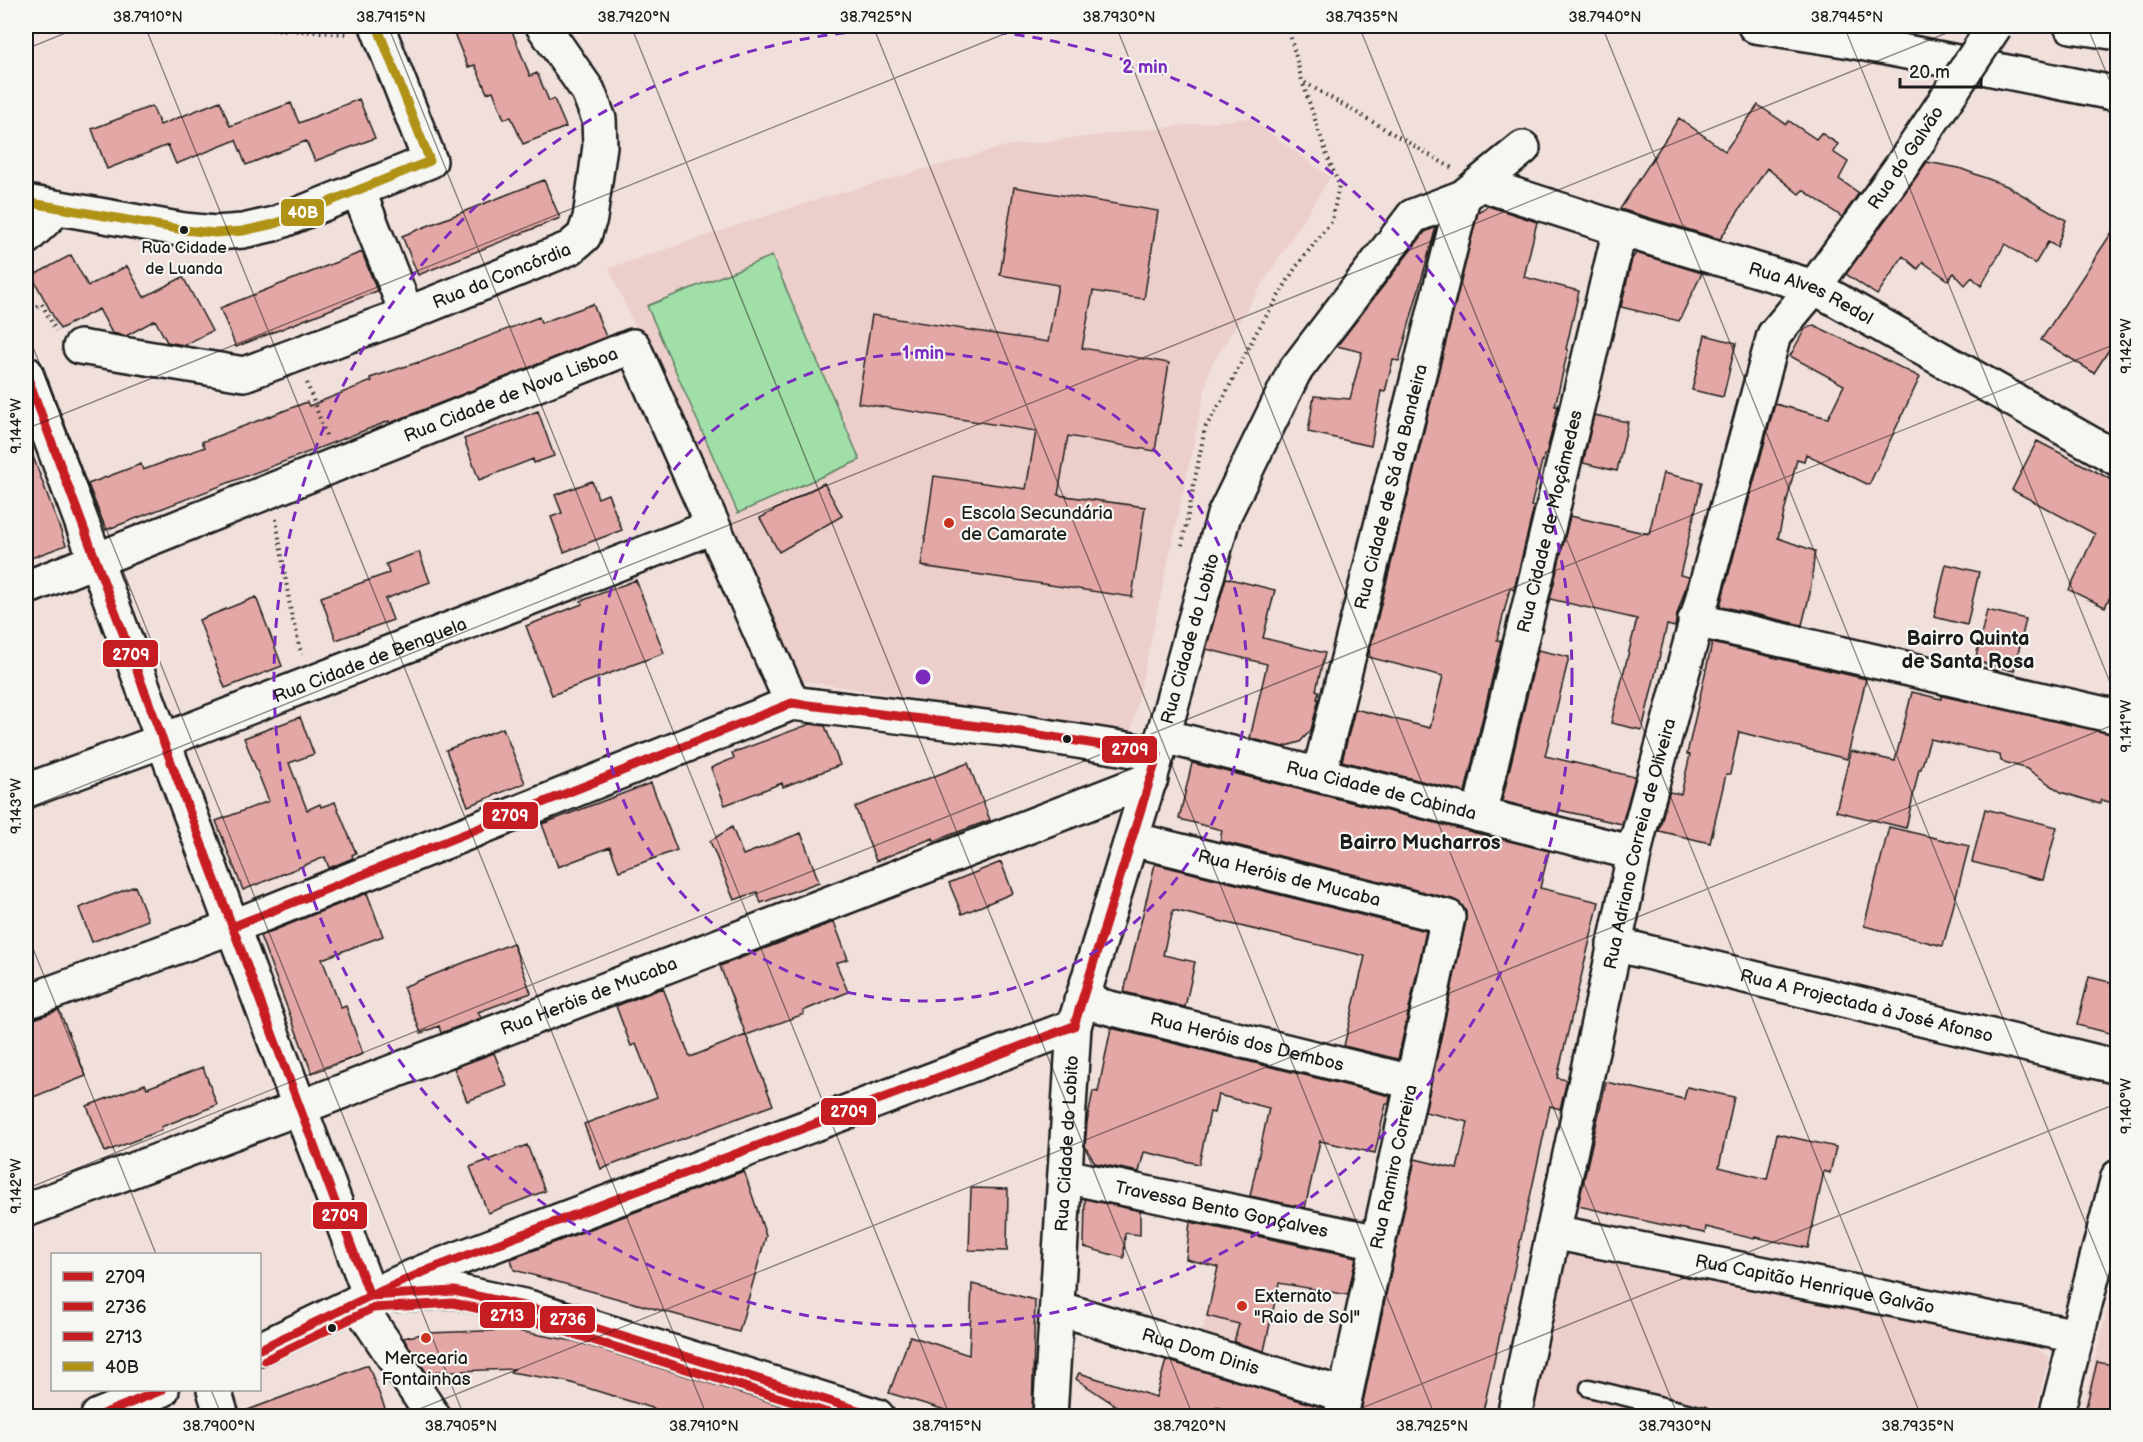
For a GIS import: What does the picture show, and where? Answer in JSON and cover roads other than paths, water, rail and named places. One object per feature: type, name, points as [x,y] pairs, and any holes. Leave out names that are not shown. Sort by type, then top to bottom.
[{"type":"main road","name":"Rua da Concórdia","points":[[80,347],[244,374],[407,314],[570,248],[584,236],[590,218],[598,156],[599,119],[588,91],[543,26]]},
{"type":"main road","points":[[1755,26],[1851,41],[2118,94]]},
{"type":"main road","name":"Rua do Galvão","points":[[1814,287],[1901,167],[1995,26]]},
{"type":"main road","points":[[2071,26],[2118,33]]},
{"type":"main road","points":[[26,202],[184,230],[215,233],[243,231],[274,224],[430,161],[379,31]]},
{"type":"main road","name":"Rua Cidade do Lobito","points":[[1050,1416],[1078,1013],[1157,757],[1224,514],[1294,372],[1413,216],[1472,191],[1522,148]]},
{"type":"main road","points":[[358,190],[407,314]]},
{"type":"main road","name":"Rua Alves Redol","points":[[1472,191],[1620,229],[1814,287],[2118,459]]},
{"type":"main road","name":"Rua Cidade de Sá da Bandeira","points":[[1319,775],[1472,191]]},
{"type":"main road","points":[[26,238],[58,208]]},
{"type":"main road","name":"Rua Cidade de Moçâmedes","points":[[1479,814],[1620,229]]},
{"type":"main road","name":"Rua Adriano Correia de Oliveira","points":[[1514,1416],[1634,853],[1695,620],[1774,335],[1814,287]]},
{"type":"main road","name":"Rua Cidade de Nova Lisboa","points":[[26,588],[633,346],[792,703]]},
{"type":"main road","points":[[27,379],[299,1108],[364,1299],[433,1416]]},
{"type":"main road","name":"Rua Cidade de Benguela","points":[[26,791],[162,741],[712,527]]},
{"type":"main road","points":[[1695,620],[2118,717]]},
{"type":"main road","points":[[26,1002],[232,927],[792,703]]},
{"type":"main road","name":"Rua Cidade de Cabinda","points":[[792,703],[1002,729],[1157,757],[1319,775],[1634,853]]},
{"type":"main road","name":"Rua Heróis de Mucaba","points":[[26,1210],[299,1108],[1157,757]]},
{"type":"main road","name":"Rua Heróis de Mucaba","points":[[1132,839],[1448,917]]},
{"type":"main road","name":"Rua Ramiro Correira","points":[[1343,1406],[1448,917]]},
{"type":"main road","name":"Rua A Projectada à José Afonso","points":[[1614,944],[2118,1067]]},
{"type":"main road","points":[[261,1349],[423,1272],[1078,1013]]},
{"type":"main road","name":"Rua Heróis dos Dembos","points":[[1078,1013],[1412,1082]]},
{"type":"main road","name":"Travessa Bento Gonçalves","points":[[1065,1176],[1378,1242]]},
{"type":"main road","points":[[2056,1416],[2118,1177]]},
{"type":"main road","name":"Rua Capitão Henrique Galvão","points":[[1553,1232],[2077,1336]]},
{"type":"main road","points":[[364,1299],[454,1291],[528,1307],[877,1416]]},
{"type":"main road","name":"Rua Dom Dinis","points":[[1057,1308],[1343,1406]]},
{"type":"main road","points":[[98,1416],[157,1391]]},
{"type":"main road","points":[[215,1391],[222,1416]]},
{"type":"lane","points":[[1589,1388],[1703,1416]]},
{"type":"place","name":"Rua Cidade de Luanda","points":[[184,230]]},
{"type":"place","name":"Escola Secundária de Camarate","points":[[949,523]]},
{"type":"place","name":"Externato \"Raio de Sol\"","points":[[1242,1306]]},
{"type":"place","name":"Mercearia Fontainhas","points":[[426,1338]]},
{"type":"district","name":"Bairro Quinta de Santa Rosa","points":[[1968,650]]},
{"type":"district","name":"Bairro Mucharros","points":[[1420,843]]}]
